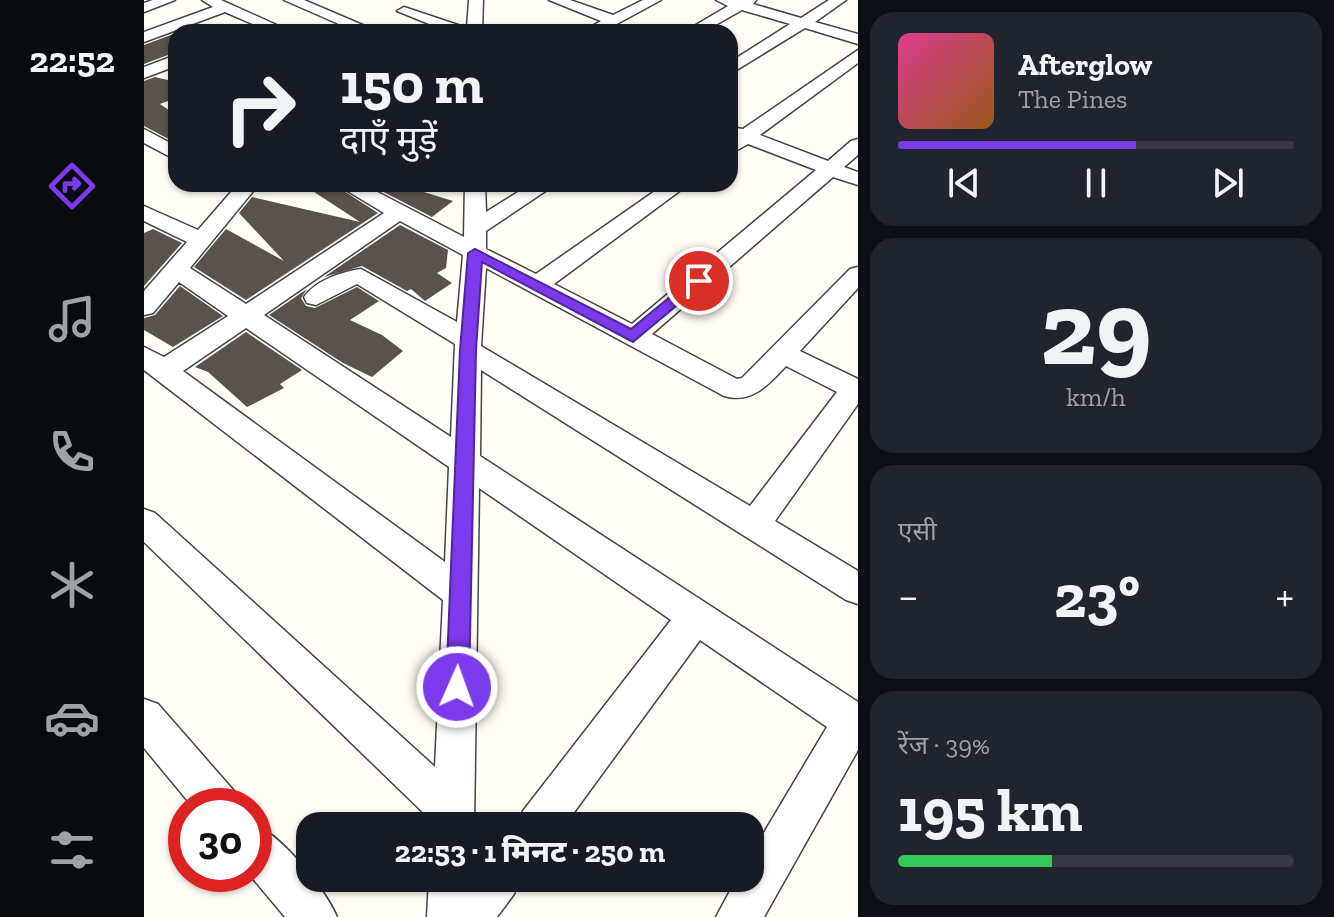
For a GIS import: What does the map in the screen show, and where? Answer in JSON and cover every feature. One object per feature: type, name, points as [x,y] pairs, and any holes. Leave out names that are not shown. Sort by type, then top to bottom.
[{"type":"street","points":[[144,8],[168,0]]},
{"type":"street","points":[[209,0],[267,24]]},
{"type":"street","points":[[291,0],[351,24]]},
{"type":"street","points":[[386,0],[442,24]]},
{"type":"street","points":[[474,24],[476,0]]},
{"type":"street","points":[[556,0],[614,20]]},
{"type":"street","points":[[606,24],[654,0]]},
{"type":"street","points":[[723,0],[745,2],[858,39]]},
{"type":"street","points":[[738,64],[839,0]]},
{"type":"street","points":[[706,24],[745,2]]},
{"type":"street","points":[[180,24],[226,7]]},
{"type":"street","points":[[144,37],[168,28]]},
{"type":"street","points":[[738,137],[858,55]]},
{"type":"street","points":[[148,71],[168,63]]},
{"type":"street","points":[[148,71],[168,80]]},
{"type":"street","points":[[144,135],[168,149]]},
{"type":"street","points":[[738,140],[858,179]]},
{"type":"street","points":[[633,337],[858,145]]},
{"type":"street","points":[[144,307],[201,240],[235,192]]},
{"type":"street","points":[[360,192],[398,213],[475,240],[536,285],[734,389],[750,386],[858,274]]},
{"type":"street","points":[[453,812],[475,192]]},
{"type":"street","points":[[475,240],[536,192]]},
{"type":"street","points":[[536,285],[668,192]]},
{"type":"street","points":[[398,213],[243,314],[155,363],[460,593]]},
{"type":"street","points":[[149,221],[201,240]]},
{"type":"street","points":[[176,269],[465,459],[856,723],[739,917]]},
{"type":"street","points":[[316,297],[348,278],[361,276],[754,525],[857,586]]},
{"type":"street","points":[[833,299],[858,310]]},
{"type":"street","points":[[754,525],[856,390],[782,353]]},
{"type":"street","points":[[144,522],[446,812]]},
{"type":"street","points":[[549,812],[696,616]]},
{"type":"street","points":[[144,718],[204,788]]},
{"type":"street","points":[[272,867],[314,917]]},
{"type":"street","points":[[450,917],[451,892]]},
{"type":"street","points":[[469,917],[488,892]]},
{"type":"building","points":[[168,36],[168,55],[144,64],[144,45]]},
{"type":"building","points":[[155,77],[168,80],[168,101],[160,104],[168,110],[168,139],[144,126],[144,81]]},
{"type":"building","points":[[314,192],[345,192],[378,213],[246,300],[194,267],[226,229],[284,261],[239,213],[252,197],[360,222]]},
{"type":"building","points":[[384,192],[424,192],[453,201],[432,217]]},
{"type":"building","points":[[400,225],[448,250],[446,268],[437,273],[452,283],[425,301],[411,289],[407,291],[362,266],[324,277]]},
{"type":"building","points":[[153,229],[182,243],[144,286],[144,233]]},
{"type":"building","points":[[180,286],[223,316],[173,347],[144,330],[144,318],[155,315]]},
{"type":"building","points":[[357,287],[379,301],[350,320],[382,335],[403,351],[372,377],[343,363],[269,315],[307,289],[301,298],[306,306],[315,308]]},
{"type":"building","points":[[246,332],[302,370],[280,384],[284,388],[247,407],[208,372],[195,367]]},
{"type":"route","points":[[457,687],[468,350],[475,253],[633,337],[699,281]]}]
